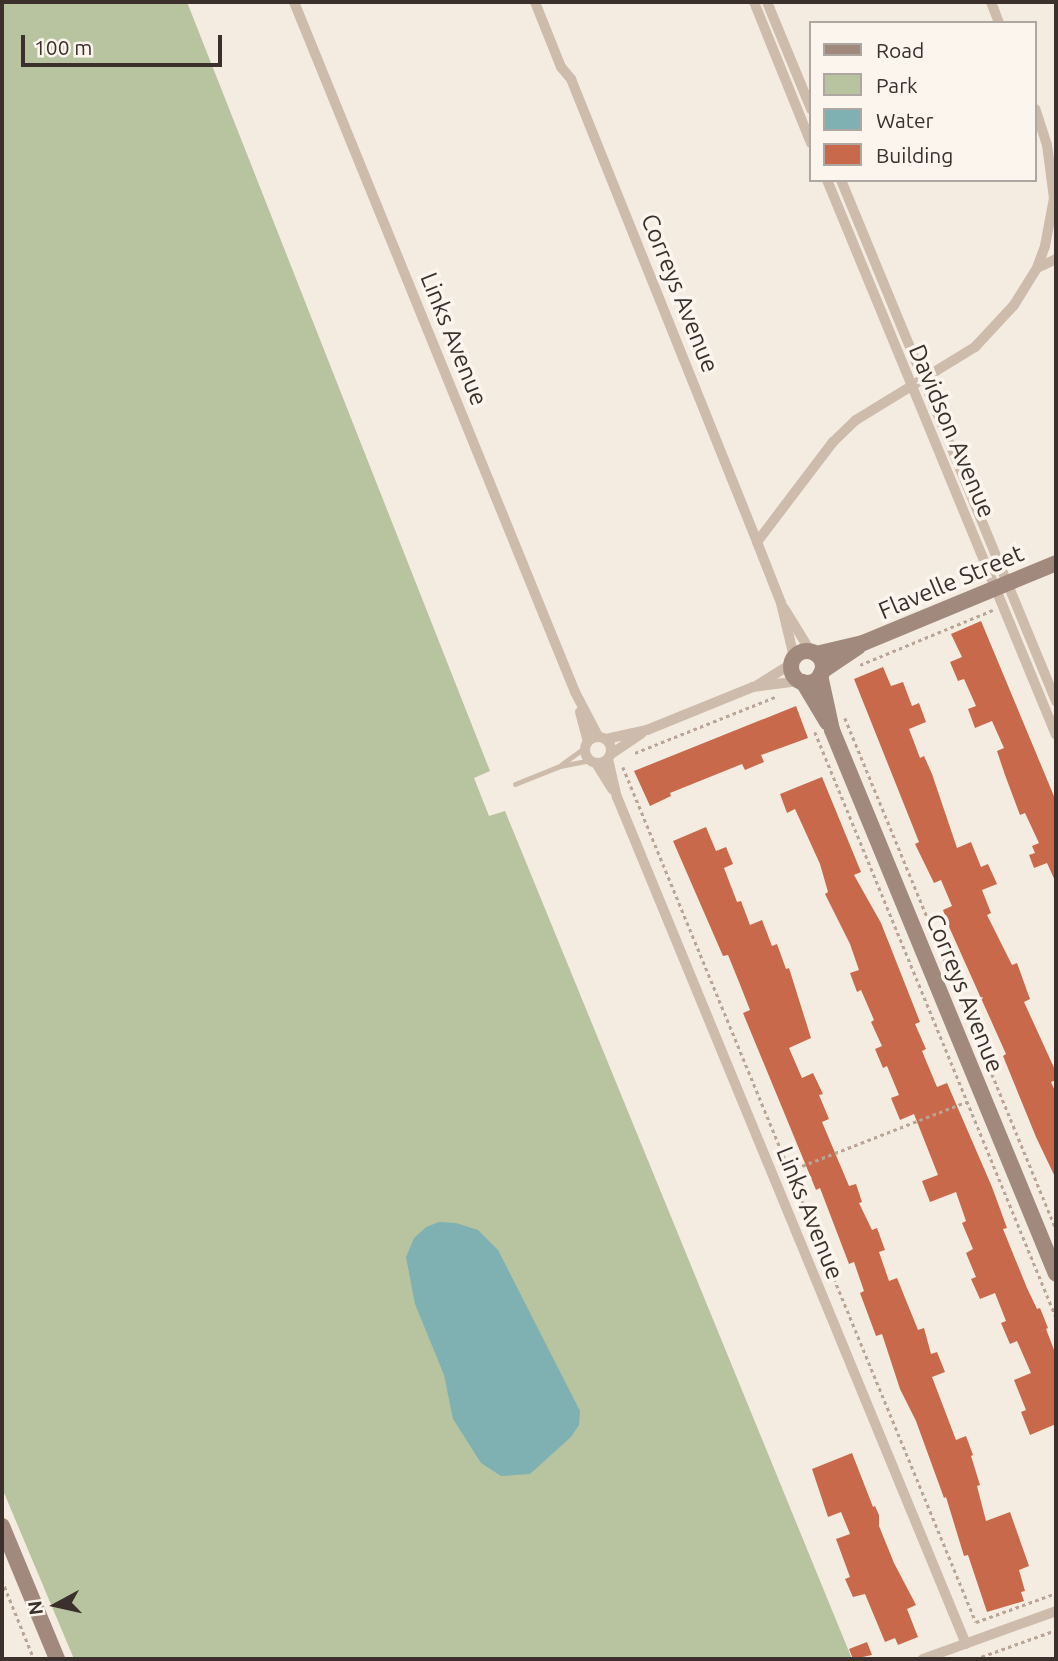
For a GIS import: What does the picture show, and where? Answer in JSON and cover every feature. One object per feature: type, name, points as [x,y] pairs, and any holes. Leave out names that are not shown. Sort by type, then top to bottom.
[{"type":"street","name":"Links Avenue","points":[[294,2],[575,692],[594,741],[593,762],[617,797],[966,1644]]},
{"type":"street","name":"Correys Avenue","points":[[535,2],[561,67],[571,79],[630,233],[757,541],[780,603],[793,661]]},
{"type":"street","points":[[754,2],[810,141]]},
{"type":"street","points":[[767,2],[810,107]]},
{"type":"street","points":[[991,2],[998,21]]},
{"type":"street","points":[[757,541],[833,442],[874,407],[975,347],[995,329],[1037,268],[1055,201],[1047,145],[1037,115]]},
{"type":"street","name":"Davidson Avenue","points":[[828,182],[911,386],[1056,701]]},
{"type":"street","name":"Davidson Avenue","points":[[842,182],[923,380],[1056,736]]},
{"type":"street","points":[[1037,268],[1056,259]]},
{"type":"street","name":"Flavelle Street","points":[[813,653],[863,643],[1056,563]]},
{"type":"street","name":"Correys Avenue","points":[[780,603],[813,653]]},
{"type":"street","name":"Flavelle Street","points":[[821,673],[863,643]]},
{"type":"street","points":[[594,741],[647,730],[753,687],[802,652],[813,653],[821,661],[821,673],[813,681],[753,687]]},
{"type":"street","points":[[793,661],[792,674],[801,682]]},
{"type":"street","name":"Correys Avenue","points":[[821,673],[832,730]]},
{"type":"street","name":"Correys Avenue","points":[[801,682],[832,730],[1052,1253],[1056,1274]]},
{"type":"street","points":[[593,762],[613,757],[647,730]]},
{"type":"street","name":"Links Avenue","points":[[594,741],[611,746],[617,797]]},
{"type":"street","points":[[2,1525],[57,1659]]},
{"type":"street","points":[[923,1659],[1056,1611]]},
{"type":"lane","points":[[515,784],[560,766],[594,741]]},
{"type":"lane","points":[[560,766],[593,762]]},
{"type":"path","points":[[856,666],[993,609]]},
{"type":"path","points":[[633,754],[784,693]]},
{"type":"path","points":[[843,712],[1056,1229]]},
{"type":"path","points":[[815,731],[1056,1317]]},
{"type":"path","points":[[613,757],[976,1622],[1056,1593]]},
{"type":"path","points":[[789,1171],[967,1101]]},
{"type":"path","points":[[2,1580],[34,1659]]},
{"type":"path","points":[[975,1659],[1056,1630]]},
{"type":"green space","points":[[2,2],[187,2],[490,771],[474,778],[489,816],[505,811],[852,1659],[74,1659],[2,1488]]},
{"type":"water","points":[[439,1222],[456,1223],[478,1230],[498,1250],[580,1411],[579,1425],[571,1437],[530,1474],[501,1476],[481,1463],[453,1419],[444,1375],[415,1304],[406,1257],[414,1238],[426,1227]]},
{"type":"building","points":[[981,621],[1056,801],[1056,883],[1047,863],[1034,868],[1029,855],[1035,853],[1032,846],[1039,843],[1025,813],[1020,815],[1005,775],[997,751],[1004,748],[992,721],[975,728],[968,709],[976,706],[964,679],[958,681],[950,662],[962,657],[951,634]]},
{"type":"building","points":[[883,667],[891,686],[903,682],[912,706],[919,703],[926,722],[909,729],[920,758],[924,756],[932,774],[957,848],[971,842],[981,867],[988,864],[997,884],[982,890],[991,913],[987,915],[1012,965],[1017,963],[1030,999],[1024,1002],[1056,1072],[1056,1080],[1051,1082],[1056,1093],[1056,1179],[1003,1056],[1006,1054],[950,929],[943,910],[952,906],[941,880],[934,883],[915,844],[919,842],[854,679]]},
{"type":"building","points":[[796,706],[808,738],[761,755],[764,762],[745,770],[742,764],[670,793],[671,796],[650,806],[634,771]]},
{"type":"building","points":[[822,777],[861,872],[854,875],[881,923],[920,1022],[915,1024],[926,1049],[922,1051],[937,1087],[947,1083],[992,1187],[1007,1228],[1003,1229],[1027,1288],[1037,1309],[1040,1308],[1048,1328],[1046,1329],[1056,1355],[1056,1424],[1030,1435],[1021,1412],[1026,1410],[1014,1380],[1031,1373],[1017,1341],[1010,1344],[1001,1323],[1006,1321],[995,1293],[980,1299],[971,1279],[976,1277],[966,1253],[973,1249],[962,1223],[966,1221],[956,1192],[930,1202],[922,1181],[938,1175],[914,1114],[900,1120],[891,1098],[899,1095],[887,1066],[883,1068],[875,1049],[882,1046],[871,1022],[874,1020],[861,990],[857,992],[850,973],[859,970],[850,944],[825,894],[828,892],[820,864],[795,809],[787,813],[780,794]]},
{"type":"building","points":[[706,827],[716,851],[726,847],[733,864],[724,868],[737,902],[741,901],[750,925],[762,920],[772,946],[777,944],[786,969],[789,968],[811,1038],[789,1048],[802,1078],[813,1073],[823,1094],[819,1095],[829,1119],[822,1122],[849,1186],[856,1184],[862,1202],[859,1203],[872,1230],[877,1228],[885,1250],[879,1252],[889,1281],[897,1278],[918,1330],[924,1328],[931,1354],[937,1352],[945,1372],[932,1377],[956,1440],[966,1436],[973,1455],[971,1456],[980,1485],[977,1486],[986,1521],[1010,1512],[1029,1566],[1019,1570],[1025,1591],[1021,1592],[1024,1601],[987,1612],[968,1555],[964,1556],[946,1497],[944,1498],[916,1421],[900,1389],[882,1334],[876,1336],[860,1293],[864,1291],[854,1262],[849,1264],[820,1188],[816,1190],[743,1013],[750,1010],[728,955],[723,956],[673,841]]},
{"type":"building","points":[[852,1453],[873,1507],[875,1506],[879,1515],[879,1526],[894,1563],[916,1605],[907,1609],[918,1637],[898,1645],[895,1638],[885,1642],[865,1594],[853,1597],[845,1579],[850,1577],[836,1539],[850,1534],[841,1512],[828,1517],[812,1469]]},
{"type":"building","points":[[867,1642],[872,1655],[853,1659],[849,1649]]}]
